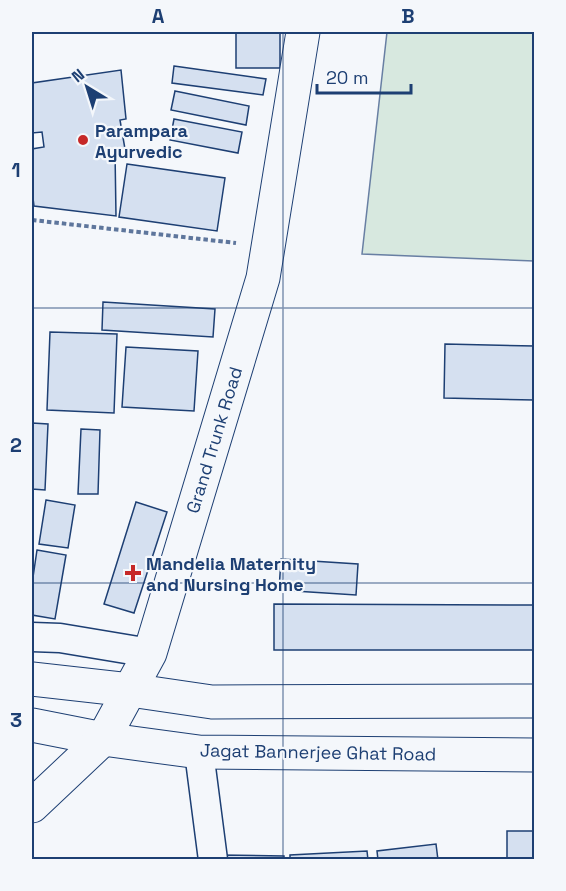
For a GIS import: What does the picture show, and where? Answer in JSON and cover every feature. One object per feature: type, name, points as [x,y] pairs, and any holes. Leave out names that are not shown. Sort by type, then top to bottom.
[{"type":"main road","name":"Grand Trunk Road","points":[[32,806],[103,738],[150,653],[263,278],[303,32]]},
{"type":"main road","points":[[32,679],[212,702],[534,700]]},
{"type":"main road","name":"Jagat Bannerjee Ghat Road","points":[[32,725],[199,752],[534,755]]},
{"type":"street","points":[[32,637],[60,638],[150,653]]},
{"type":"street","points":[[199,752],[213,860]]},
{"type":"path","points":[[32,220],[269,247]]},
{"type":"shaded area","points":[[387,32],[534,32],[534,261],[362,254]]},
{"type":"building","points":[[236,32],[280,32],[280,68],[236,68]]},
{"type":"building","points":[[174,66],[266,79],[263,95],[172,83]]},
{"type":"building","name":"Parampara Ayurvedic","points":[[121,70],[126,119],[120,120],[125,149],[115,151],[116,216],[34,206],[32,149],[44,147],[42,132],[32,133],[32,83]]},
{"type":"building","points":[[175,91],[249,106],[246,125],[171,110]]},
{"type":"building","points":[[174,119],[242,132],[238,153],[170,140]]},
{"type":"building","points":[[127,164],[225,178],[217,231],[119,217]]},
{"type":"building","points":[[103,302],[215,309],[213,337],[102,330]]},
{"type":"building","points":[[50,332],[117,334],[114,413],[47,410]]},
{"type":"building","points":[[445,344],[534,346],[534,400],[444,398]]},
{"type":"building","points":[[126,347],[198,351],[194,411],[122,407]]},
{"type":"building","points":[[32,423],[48,424],[45,490],[32,489]]},
{"type":"building","points":[[81,429],[100,430],[98,494],[78,494]]},
{"type":"building","points":[[46,500],[75,505],[68,548],[39,544]]},
{"type":"building","points":[[136,502],[167,512],[134,613],[104,604]]},
{"type":"building","points":[[37,550],[66,555],[55,619],[32,615],[32,584]]},
{"type":"building","points":[[281,559],[358,564],[356,595],[279,590]]},
{"type":"building","points":[[274,604],[534,605],[534,650],[274,650]]},
{"type":"building","points":[[507,831],[534,831],[534,860],[507,860]]},
{"type":"building","points":[[436,844],[438,860],[378,860],[377,851]]},
{"type":"building","points":[[367,851],[368,860],[290,860],[290,855]]},
{"type":"building","points":[[220,855],[284,856],[284,860],[220,860]]},
{"type":"place","name":"Parampara Ayurvedic","points":[[83,140]]},
{"type":"place","name":"Mandelia Maternity and Nursing Home","points":[[133,573]]}]
